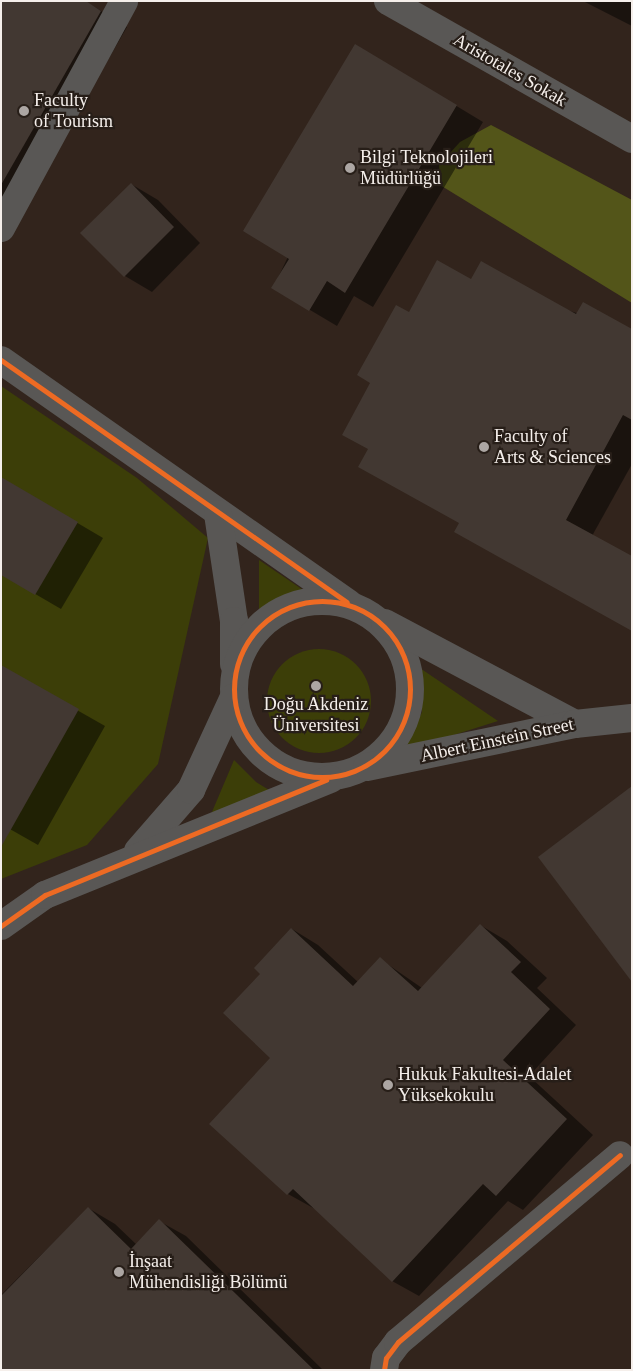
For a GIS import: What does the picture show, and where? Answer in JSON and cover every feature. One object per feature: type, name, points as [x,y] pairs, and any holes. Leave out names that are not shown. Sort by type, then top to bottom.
[{"type":"street","points":[[1,228],[124,1]]},
{"type":"street","name":"Aristotales Sokak","points":[[388,1],[632,139]]},
{"type":"street","points":[[1,360],[218,514],[361,610],[575,724]]},
{"type":"street","points":[[218,514],[234,620],[234,685],[250,741],[268,759],[311,777],[335,777]]},
{"type":"street","points":[[1,926],[45,895],[335,777],[363,768],[396,738],[411,694],[401,649],[361,610],[300,603],[276,613],[257,629],[191,790],[130,859]]},
{"type":"street","name":"Albert Einstein Street","points":[[363,768],[575,724],[632,718]]},
{"type":"street","points":[[384,1370],[386,1358],[398,1342],[620,1155]]},
{"type":"shaded area","name":"Doğu Akdeniz Üniversitesi","points":[[1,1],[632,1],[632,1370],[1,1370]]},
{"type":"shaded area","points":[[491,125],[632,200],[632,303],[440,185],[439,165],[460,142]]},
{"type":"shaded area","points":[[1,386],[137,478],[208,538],[158,764],[87,845],[1,879]]},
{"type":"shaded area","points":[[259,560],[309,594],[259,619]]},
{"type":"shaded area","points":[[319,649],[339,653],[348,657],[356,664],[363,672],[367,681],[371,701],[367,721],[363,730],[356,738],[348,745],[339,749],[319,753],[299,749],[290,745],[282,738],[275,730],[271,721],[267,701],[271,681],[275,672],[282,664],[290,657],[299,653]]},
{"type":"shaded area","points":[[414,664],[498,721],[403,751],[422,712]]},
{"type":"shaded area","points":[[234,760],[256,782],[282,798],[209,819]]},
{"type":"building","name":"Faculty of Tourism","points":[[1,1],[86,1],[101,11],[1,185]]},
{"type":"building","name":"Bilgi Teknolojileri Müdürlüğü","points":[[355,44],[457,105],[345,293],[327,281],[309,311],[271,288],[289,259],[243,231]]},
{"type":"building","points":[[131,183],[174,227],[124,277],[80,233]]},
{"type":"building","name":"Faculty of Arts & Sciences","points":[[437,260],[471,279],[481,261],[576,314],[583,302],[632,329],[632,420],[623,415],[566,520],[632,556],[632,631],[454,532],[459,523],[358,467],[368,449],[342,435],[370,383],[357,375],[396,305],[409,312]]},
{"type":"building","points":[[1,477],[78,522],[35,595],[1,575]]},
{"type":"building","points":[[1,665],[79,709],[1,847]]},
{"type":"building","points":[[632,786],[632,982],[538,857]]},
{"type":"building","name":"Hukuk Fakultesi-Adalet Yüksekokulu","points":[[480,924],[521,962],[511,972],[550,1009],[503,1060],[567,1119],[496,1196],[483,1184],[392,1282],[293,1189],[287,1195],[209,1124],[270,1058],[223,1013],[260,974],[254,968],[291,928],[353,986],[380,957],[418,991]]},
{"type":"building","name":"İnşaat Mühendisliği Bölümü","points":[[88,1207],[131,1249],[159,1219],[314,1370],[1,1370],[1,1296]]},
{"type":"cycle path","points":[[1,360],[347,602]]},
{"type":"cycle path","points":[[331,601],[356,607],[364,611],[390,633],[404,655],[409,672],[410,689],[409,706],[404,723],[390,745],[378,757],[356,771],[339,776],[313,777],[288,771],[280,767],[254,745],[240,723],[235,706],[234,680],[240,655],[244,647],[266,621],[288,607],[305,602],[331,601]]},
{"type":"cycle path","points":[[1,926],[45,895],[326,780]]},
{"type":"cycle path","points":[[384,1370],[386,1358],[398,1342],[620,1155]]},
{"type":"place","name":"Faculty of Tourism","points":[[24,111]]},
{"type":"place","name":"Bilgi Teknolojileri Müdürlüğü","points":[[350,168]]},
{"type":"place","name":"Faculty of Arts & Sciences","points":[[484,447]]},
{"type":"place","name":"Doğu Akdeniz Üniversitesi","points":[[316,686]]},
{"type":"place","name":"Hukuk Fakultesi-Adalet Yüksekokulu","points":[[388,1085]]},
{"type":"place","name":"İnşaat Mühendisliği Bölümü","points":[[119,1272]]}]
